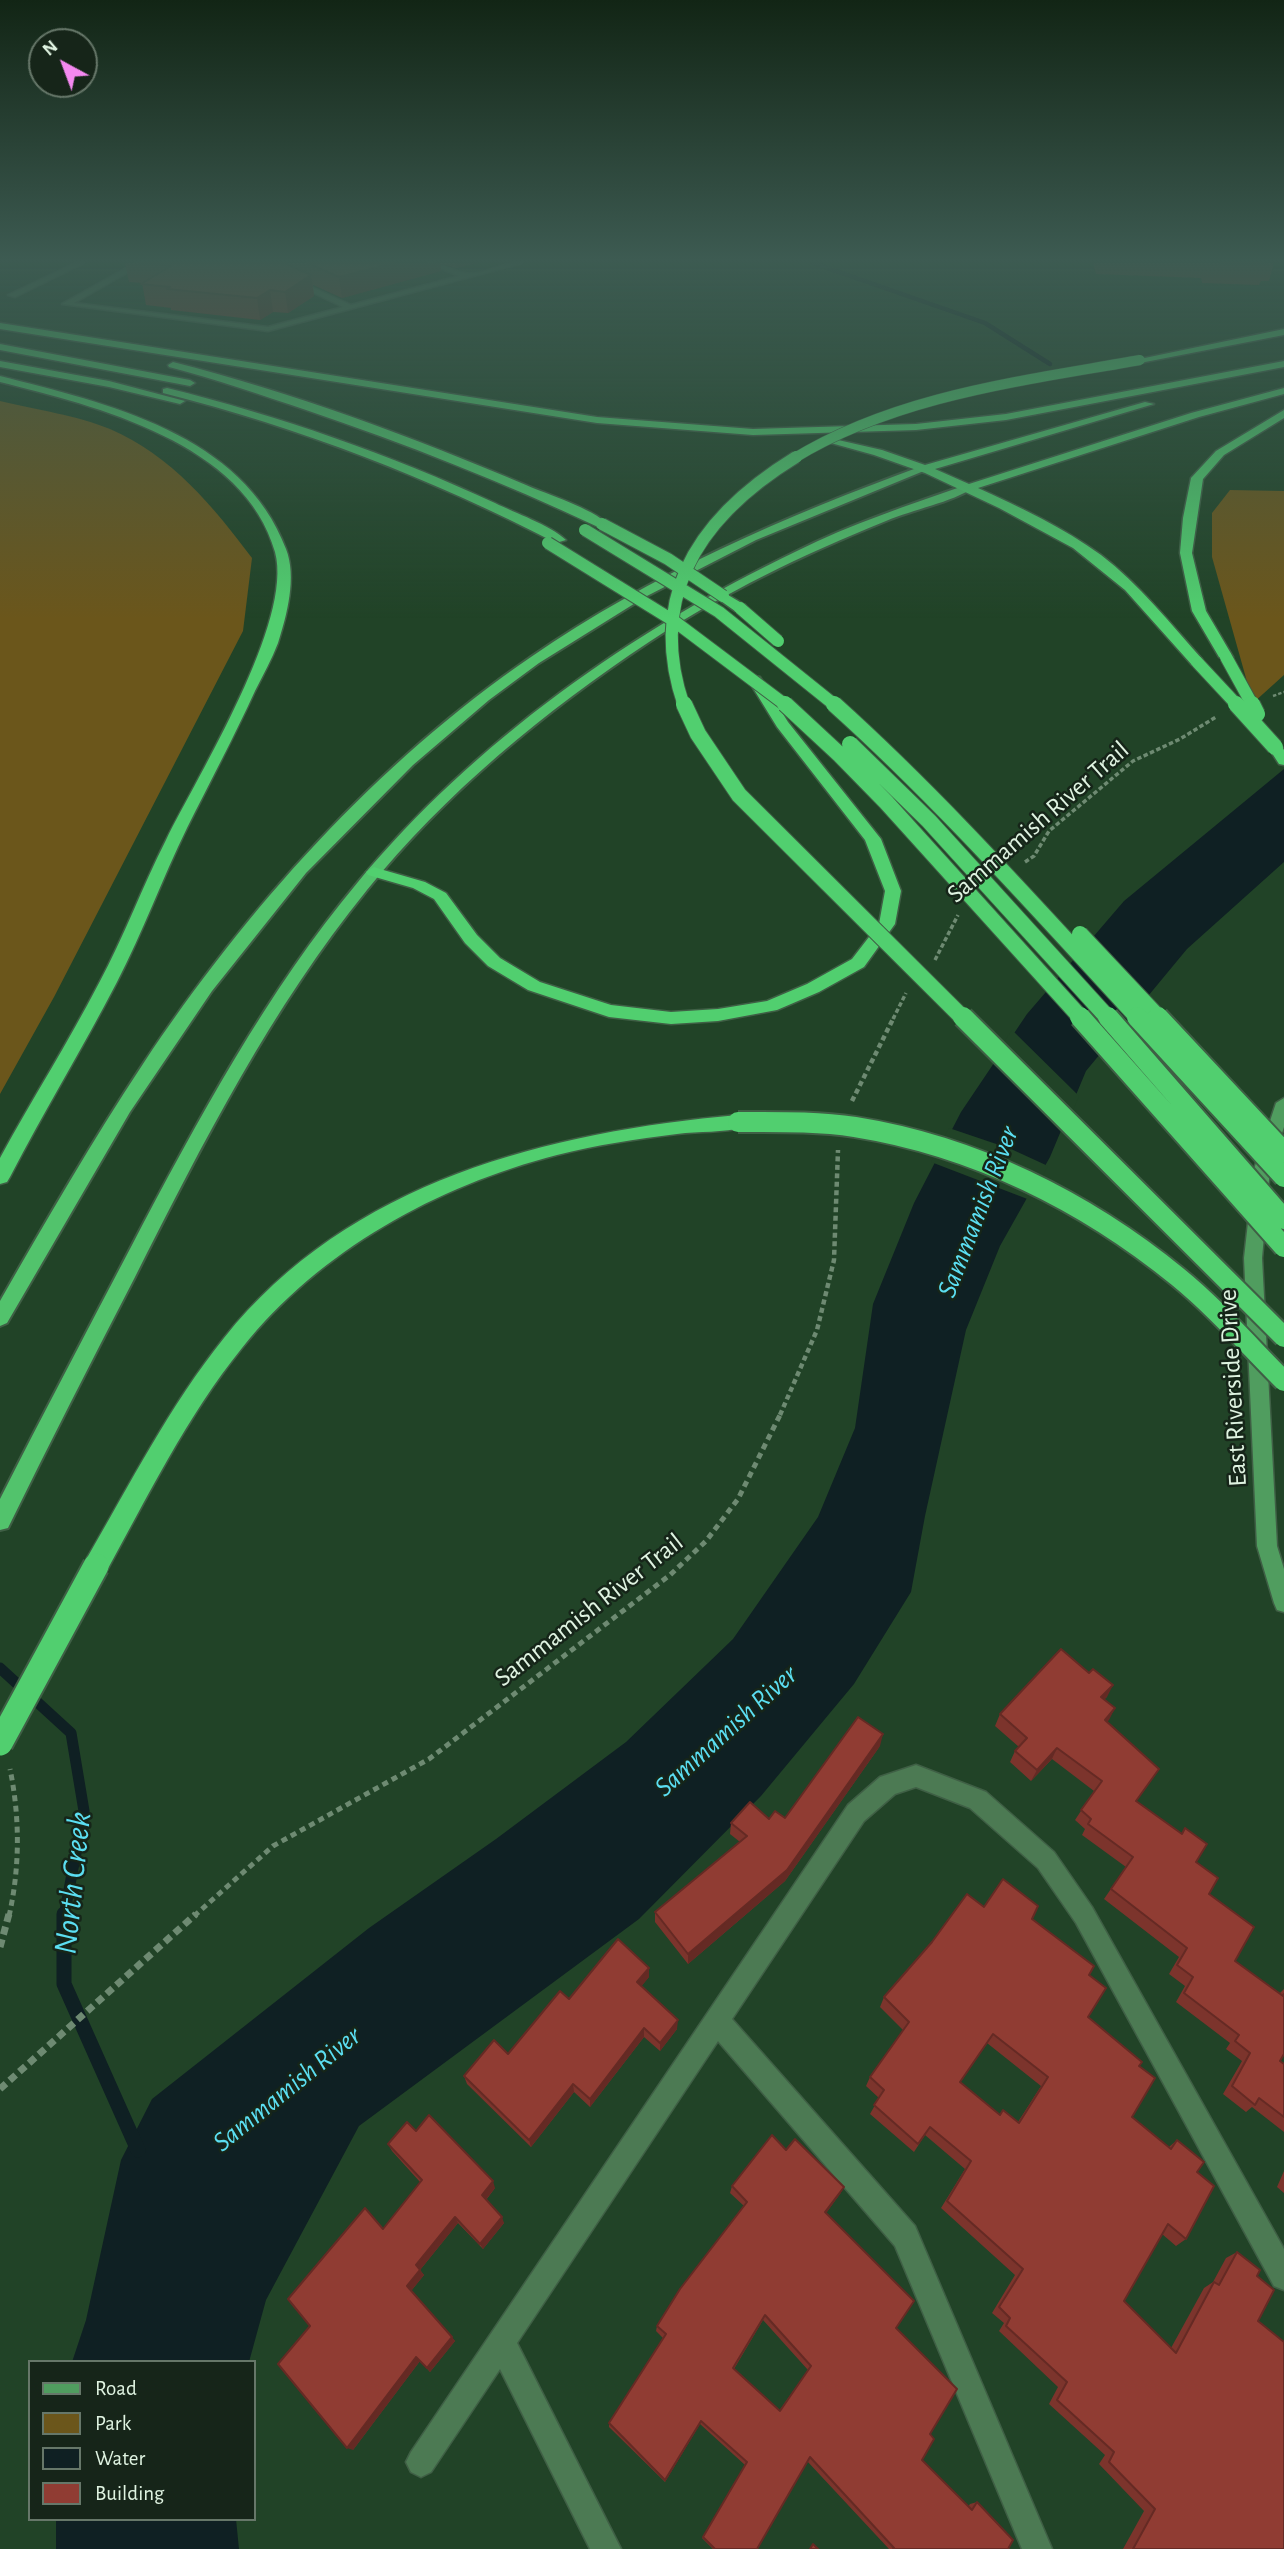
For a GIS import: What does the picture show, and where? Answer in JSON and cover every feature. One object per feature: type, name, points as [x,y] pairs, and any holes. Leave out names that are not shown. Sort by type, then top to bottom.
[{"type":"highway","points":[[0,1177],[110,980],[156,874],[272,640],[283,588],[281,552],[267,522],[245,489],[216,464],[180,439],[143,421],[10,382]]},
{"type":"highway","points":[[98,382],[270,426],[438,489],[554,542],[711,645],[852,766],[1066,1001],[1284,1247]]},
{"type":"highway","points":[[126,382],[271,419],[443,483],[641,586],[710,631],[815,712],[929,821],[1089,996],[1284,1219]]},
{"type":"highway","points":[[183,382],[201,386]]},
{"type":"highway","points":[[206,382],[330,414]]},
{"type":"highway","points":[[232,382],[475,466],[602,524],[668,559],[740,608],[870,720],[953,801],[1284,1152]]},
{"type":"highway","points":[[355,382],[597,420],[803,436],[866,447],[926,468],[970,487],[1056,533],[1105,565],[1275,747]]},
{"type":"highway","points":[[1025,382],[907,408],[822,442],[778,466],[741,493],[712,522],[692,554],[675,597],[671,639],[680,695],[701,742],[739,795],[1284,1337]]},
{"type":"highway","points":[[753,432],[822,432],[916,427],[1006,417],[1197,382]]},
{"type":"highway","points":[[1169,398],[1227,382]]},
{"type":"highway","points":[[5,1511],[180,1169],[250,1048],[315,950],[373,872],[460,783],[525,726],[613,659],[700,604],[776,562],[848,530],[970,487],[1195,415],[1284,391]]},
{"type":"highway","points":[[225,393],[312,417],[413,451],[504,488],[585,530],[719,612],[815,687],[884,749],[1005,874],[1284,1177]]},
{"type":"highway","points":[[0,1318],[126,1103],[205,988],[287,886],[378,790],[484,697],[608,614],[697,564],[777,526],[926,468],[1156,402]]},
{"type":"highway","points":[[1284,413],[1220,453],[1197,478],[1189,518],[1186,553],[1199,611],[1284,761]]},
{"type":"highway","points":[[373,872],[419,885],[440,896],[471,939],[494,962],[534,986],[609,1011],[671,1018],[718,1015],[771,1006],[813,988],[858,963],[887,924],[893,891],[873,839],[782,724],[755,680]]},
{"type":"highway","points":[[4,1750],[96,1566],[167,1444],[226,1352],[270,1302],[313,1264],[390,1210],[480,1170],[570,1144],[621,1134],[738,1122],[796,1121],[856,1128],[913,1140],[1012,1174],[1055,1194],[1129,1238],[1181,1279],[1284,1381]]},
{"type":"main road","name":"East Riverside Drive","points":[[1284,1102],[1262,1168],[1253,1258],[1267,1546],[1284,1603]]},
{"type":"lane","points":[[421,2462],[856,1813],[888,1785],[916,1776],[978,1800],[1046,1860],[1084,1915],[1284,2276]]},
{"type":"lane","points":[[717,2021],[905,2236],[1037,2549]]},
{"type":"lane","points":[[502,2343],[606,2549]]},
{"type":"path","points":[[1265,698],[1284,692]]},
{"type":"path","name":"Sammamish River Trail","points":[[1024,863],[1034,856],[1049,831],[1133,761],[1180,739],[1221,713]]},
{"type":"path","name":"Sammamish River Trail","points":[[932,962],[941,953],[960,913]]},
{"type":"path","points":[[849,1107],[906,993]]},
{"type":"path","name":"Sammamish River Trail","points":[[0,2089],[273,1846],[439,1751],[670,1575],[706,1541],[738,1499],[763,1451],[817,1330],[834,1259],[836,1167],[840,1142]]},
{"type":"path","points":[[0,1947],[13,1900],[15,1869],[15,1788],[4,1750]]},
{"type":"green space","points":[[0,401],[85,420],[110,429],[153,453],[190,484],[252,558],[243,631],[54,997],[0,1094]]},
{"type":"green space","points":[[1230,490],[1284,491],[1284,675],[1253,703],[1212,557],[1212,513]]},
{"type":"water","name":"Sammamish River","points":[[1284,769],[1284,862],[1187,949],[1086,1071],[1050,1157],[1000,1246],[966,1330],[911,1592],[854,1684],[761,1796],[639,1919],[359,2126],[266,2300],[250,2360],[73,2360],[86,2320],[121,2160],[152,2099],[369,1928],[496,1839],[626,1742],[733,1639],[818,1517],[855,1428],[873,1304],[914,1203],[961,1112],[1027,1014],[1124,901]]},
{"type":"water","points":[[56,2521],[236,2521],[239,2549],[56,2549]]},
{"type":"pier","points":[[1012,1030],[1079,1096],[1063,1134],[991,1060]]},
{"type":"pier","points":[[949,1128],[1011,1149],[1048,1166],[1030,1200],[931,1162]]},
{"type":"building","points":[[1061,1649],[1089,1673],[1093,1669],[1113,1685],[1101,1697],[1115,1708],[1105,1720],[1159,1769],[1136,1801],[1182,1834],[1185,1828],[1207,1844],[1196,1862],[1218,1878],[1209,1894],[1254,1927],[1235,1961],[1283,1996],[1284,1994],[1284,2054],[1280,2061],[1284,2064],[1284,2117],[1259,2098],[1255,2105],[1232,2086],[1250,2053],[1235,2041],[1239,2035],[1184,1993],[1193,1977],[1177,1965],[1187,1948],[1111,1889],[1133,1857],[1088,1824],[1091,1819],[1081,1810],[1102,1781],[1057,1748],[1037,1770],[1015,1751],[1027,1738],[1000,1714]]},
{"type":"building","points":[[858,1717],[883,1734],[787,1870],[688,1954],[655,1912],[747,1836],[731,1823],[750,1802],[769,1819],[775,1811],[785,1818]]},
{"type":"building","points":[[1003,1879],[1038,1906],[1032,1919],[1094,1966],[1089,1975],[1106,1988],[1088,2017],[1142,2062],[1139,2066],[1155,2078],[1132,2117],[1171,2149],[1177,2140],[1204,2162],[1197,2172],[1214,2186],[1186,2239],[1168,2224],[1124,2301],[1176,2353],[1214,2282],[1219,2285],[1237,2252],[1260,2270],[1257,2276],[1274,2290],[1258,2321],[1284,2342],[1284,2549],[1133,2549],[1155,2509],[1109,2462],[1114,2452],[1057,2400],[1067,2382],[1006,2326],[1010,2318],[999,2307],[1023,2269],[947,2201],[971,2161],[930,2127],[918,2144],[874,2105],[884,2090],[870,2077],[909,2022],[884,1997],[932,1942],[967,1894],[984,1907]],"holes":[[[993,2034],[1048,2077],[1019,2123],[1003,2110],[1000,2115],[960,2082]]]},
{"type":"building","points":[[618,1939],[649,1968],[637,1982],[678,2020],[660,2043],[644,2028],[590,2099],[573,2084],[529,2140],[464,2076],[494,2040],[508,2054],[560,1991],[569,1999]]},
{"type":"building","points":[[429,2115],[493,2181],[482,2195],[502,2217],[480,2244],[455,2217],[416,2265],[420,2270],[407,2286],[452,2337],[427,2368],[416,2357],[347,2448],[278,2364],[310,2326],[288,2299],[365,2208],[383,2229],[422,2180],[388,2144],[407,2122],[416,2131]]},
{"type":"building","points":[[772,2135],[786,2150],[795,2139],[844,2187],[825,2212],[914,2301],[896,2328],[957,2389],[930,2434],[934,2439],[922,2460],[972,2510],[977,2502],[1013,2540],[1008,2549],[893,2549],[810,2457],[757,2549],[715,2549],[703,2537],[747,2462],[701,2421],[665,2480],[609,2423],[666,2334],[657,2326],[680,2289],[747,2202],[732,2186]],"holes":[[[765,2315],[811,2366],[780,2411],[733,2368]]]},
{"type":"waterway","name":"North Creek","points":[[0,1668],[71,1733],[84,1811],[64,1916]]},
{"type":"waterway","name":"North Creek","points":[[64,1916],[64,1984],[138,2150]]}]
